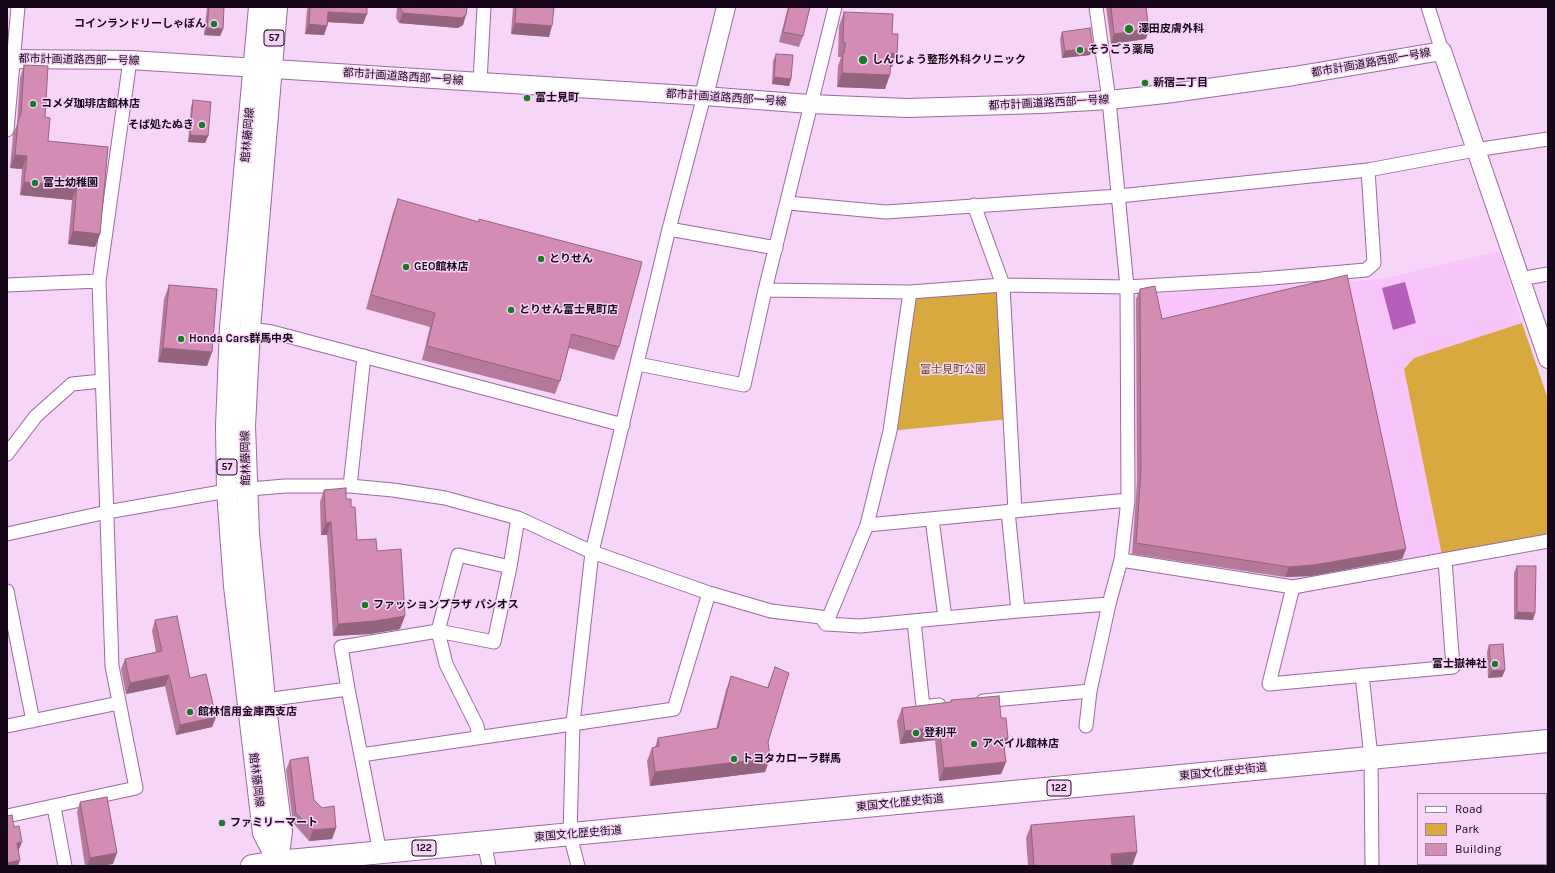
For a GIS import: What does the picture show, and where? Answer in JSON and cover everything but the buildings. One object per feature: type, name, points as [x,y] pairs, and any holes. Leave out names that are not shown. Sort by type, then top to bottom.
[{"type":"highway","name":"東国文化歴史街道","points":[[252,866],[1548,741]]},
{"type":"main road","name":"館林藤岡線","points":[[259,7],[263,68],[245,426],[249,534],[265,700],[282,831],[278,864]]},
{"type":"main road","name":"館林藤岡線","points":[[277,7],[263,68],[230,327],[226,426],[227,492],[234,586],[263,833],[278,864]]},
{"type":"street","points":[[7,130],[10,58],[18,7]]},
{"type":"street","points":[[480,82],[484,7]]},
{"type":"street","points":[[578,866],[570,835],[573,723],[592,552],[669,229],[726,7]]},
{"type":"street","points":[[638,364],[744,385],[765,290],[788,203],[810,104],[835,7]]},
{"type":"street","points":[[1086,726],[1090,691],[1121,560],[1128,500],[1128,287],[1109,100],[1096,7]]},
{"type":"street","points":[[1428,7],[1475,150],[1548,359]]},
{"type":"street","name":"都市計画道路西部一号線","points":[[10,58],[130,60],[810,104],[907,108],[1109,100],[1173,93],[1294,76],[1442,51]]},
{"type":"street","points":[[7,816],[136,788],[112,666],[99,281],[130,60]]},
{"type":"street","points":[[788,203],[886,212],[1119,196],[1368,170],[1475,150],[1548,139]]},
{"type":"street","points":[[765,290],[910,292],[1003,285],[1128,287],[1261,279],[1366,270],[1374,262],[1368,170]]},
{"type":"street","points":[[974,205],[1003,285],[1011,511],[1018,611]]},
{"type":"street","points":[[669,229],[776,248]]},
{"type":"street","points":[[1520,279],[1548,274]]},
{"type":"street","points":[[7,285],[99,281]]},
{"type":"street","points":[[826,624],[867,525],[890,431],[910,292]]},
{"type":"street","points":[[250,328],[272,332],[623,425]]},
{"type":"street","points":[[350,486],[364,356]]},
{"type":"street","points":[[7,454],[36,416],[72,384],[102,381]]},
{"type":"street","points":[[7,534],[108,512],[247,489],[285,486],[350,486],[393,490],[445,498],[518,518],[592,552],[709,593],[771,611],[821,617],[826,624]]},
{"type":"street","points":[[867,525],[1128,500]]},
{"type":"street","points":[[380,853],[341,647],[438,631],[494,642],[510,567],[518,518]]},
{"type":"street","points":[[932,519],[944,618]]},
{"type":"street","points":[[1121,560],[1293,587],[1548,541]]},
{"type":"street","points":[[479,737],[477,726],[446,664],[438,631],[458,555],[510,567]]},
{"type":"street","points":[[1293,587],[1269,684],[1453,667],[1445,560]]},
{"type":"street","points":[[7,591],[11,630],[33,720]]},
{"type":"street","points":[[361,755],[674,708],[709,593]]},
{"type":"street","points":[[826,624],[860,626],[1110,604]]},
{"type":"street","points":[[914,621],[923,707],[953,704]]},
{"type":"street","points":[[1362,675],[1371,757],[1372,866]]},
{"type":"street","points":[[265,700],[348,689]]},
{"type":"street","points":[[969,702],[1090,691]]},
{"type":"street","points":[[7,726],[119,703]]},
{"type":"street","points":[[54,807],[65,866]]},
{"type":"street","points":[[484,843],[489,866]]},
{"type":"shaded area","points":[[1499,251],[1522,323],[1414,358],[1404,369],[1442,555],[1336,577],[1285,579],[1129,556],[1135,482],[1134,299],[1140,295],[1382,279]]},
{"type":"shaded area","points":[[1405,282],[1416,323],[1393,330],[1382,288]]},
{"type":"green space","name":"富士見町公園","points":[[1003,285],[1010,419],[890,431],[910,292]]},
{"type":"green space","points":[[1522,323],[1548,399],[1548,535],[1442,555],[1404,369],[1414,358]]},
{"type":"place","name":"コインランドリーしゃぼん","points":[[214,24]]},
{"type":"place","name":"澤田皮膚外科","points":[[1129,29]]},
{"type":"place","name":"そうごう薬局","points":[[1080,50]]},
{"type":"place","name":"しんじょう整形外科クリニック","points":[[863,60]]},
{"type":"place","name":"新宿二丁目","points":[[1145,83]]},
{"type":"place","name":"富士見町","points":[[527,98]]},
{"type":"place","name":"コメダ珈琲店館林店","points":[[33,104]]},
{"type":"place","name":"そば処たぬき","points":[[202,125]]},
{"type":"place","name":"富士幼稚園","points":[[35,183]]},
{"type":"place","name":"とりせん","points":[[541,259]]},
{"type":"place","name":"GEO館林店","points":[[406,267]]},
{"type":"place","name":"とりせん富士見町店","points":[[511,310]]},
{"type":"place","name":"Honda Cars群馬中央","points":[[181,339]]},
{"type":"place","name":"ファッションプラザ パシオス","points":[[365,605]]},
{"type":"place","name":"富士嶽神社","points":[[1495,664]]},
{"type":"place","name":"館林信用金庫西支店","points":[[190,712]]},
{"type":"place","name":"登利平","points":[[916,733]]},
{"type":"place","name":"アベイル館林店","points":[[974,744]]},
{"type":"place","name":"トヨタカローラ群馬","points":[[734,759]]},
{"type":"place","name":"ファミリーマート","points":[[222,823]]}]
